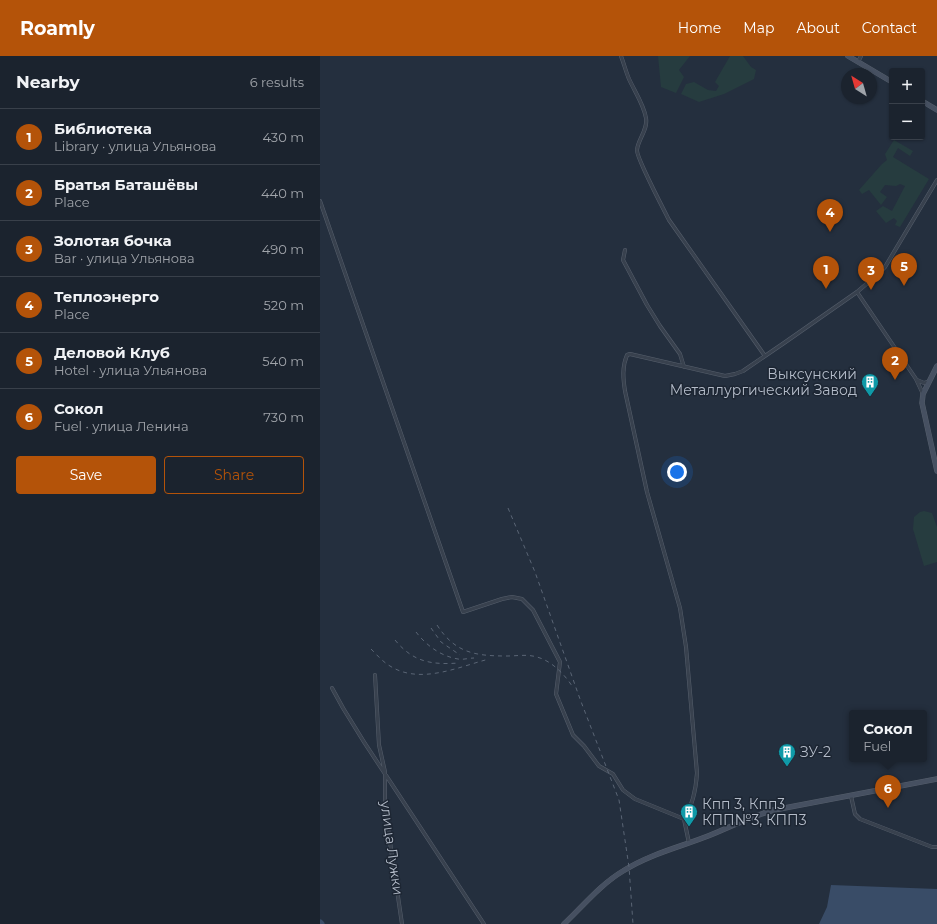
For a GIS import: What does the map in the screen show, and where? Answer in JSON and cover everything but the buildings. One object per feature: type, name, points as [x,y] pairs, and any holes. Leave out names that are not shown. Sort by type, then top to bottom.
[{"type":"street","points":[[621,56],[629,78],[644,110],[646,120],[645,128],[639,141],[637,152],[662,207],[669,220],[765,356]]},
{"type":"street","points":[[848,56],[889,80]]},
{"type":"street","points":[[858,62],[861,56]]},
{"type":"street","points":[[925,102],[937,110]]},
{"type":"street","points":[[689,843],[684,819],[691,808],[697,773],[686,647],[680,608],[647,492],[623,377],[625,360],[627,355],[630,354],[726,376],[743,371],[857,292],[877,275],[885,267],[937,180]]},
{"type":"street","points":[[320,201],[463,612],[502,599],[512,597],[522,599],[533,610],[560,662],[556,694],[573,735],[584,746],[599,766],[613,774],[623,790],[628,794],[635,799],[684,819]]},
{"type":"street","points":[[626,250],[623,260],[650,310],[680,354],[684,366]]},
{"type":"street","points":[[857,292],[916,379],[923,394]]},
{"type":"street","points":[[937,366],[923,394],[922,403],[937,471]]},
{"type":"street","points":[[916,379],[924,383],[928,382]]},
{"type":"street","points":[[375,675],[379,744],[385,772]]},
{"type":"street","points":[[332,688],[343,708],[484,924]]},
{"type":"street","name":"улица Лужки","points":[[385,772],[385,808],[402,924]]},
{"type":"street","points":[[564,924],[604,885],[622,872],[657,854],[689,843],[761,814],[937,779]]},
{"type":"street","points":[[851,796],[855,814],[860,819],[932,847],[937,847]]},
{"type":"green space","points":[[658,56],[690,56],[679,70],[684,77],[676,93],[661,87]]},
{"type":"green space","points":[[730,56],[743,56],[751,67],[756,70],[754,79],[724,94],[699,102],[681,94],[686,84],[694,82],[708,90],[716,91],[719,86],[715,82]]},
{"type":"green space","points":[[894,140],[913,151],[910,156],[898,148],[893,157],[929,179],[900,227],[895,225],[897,221],[894,218],[886,223],[876,211],[883,206],[892,211],[905,186],[900,184],[896,186],[885,185],[880,192],[887,197],[881,205],[869,190],[862,194],[859,190],[887,160],[885,154]]},
{"type":"green space","points":[[924,511],[932,513],[937,527],[937,562],[924,566],[913,529],[914,517],[920,512]]},
{"type":"water","points":[[831,885],[937,889],[937,924],[819,924],[827,907]]},
{"type":"railway","points":[[508,508],[535,572],[580,699],[619,800],[629,867],[633,924]]},
{"type":"railway","points":[[437,625],[451,642],[476,654],[507,656],[522,655],[543,659],[558,669],[572,686]]},
{"type":"railway","points":[[431,628],[441,642],[460,655]]},
{"type":"railway","points":[[416,632],[424,641],[439,653],[451,658],[474,658]]},
{"type":"railway","points":[[395,640],[409,653],[423,660],[440,663],[459,663]]},
{"type":"railway","points":[[371,649],[390,666],[414,674],[439,673],[489,659]]},
{"type":"place","name":"Теплоэнерго","points":[[830,232]]},
{"type":"place","name":"Деловой Клуб","points":[[904,286]]},
{"type":"place","name":"Библиотека","points":[[826,289]]},
{"type":"place","name":"Золотая бочка","points":[[871,290]]},
{"type":"place","name":"Братья Баташёвы","points":[[895,380]]},
{"type":"place","name":"Выксунский Металлургический Завод","points":[[870,397]]},
{"type":"place","name":"ЗУ-2","points":[[787,767]]},
{"type":"place","name":"Сокол","points":[[888,808]]},
{"type":"place","name":"Кпп 3, Кпп3 КПП№3, КПП3","points":[[689,827]]}]
